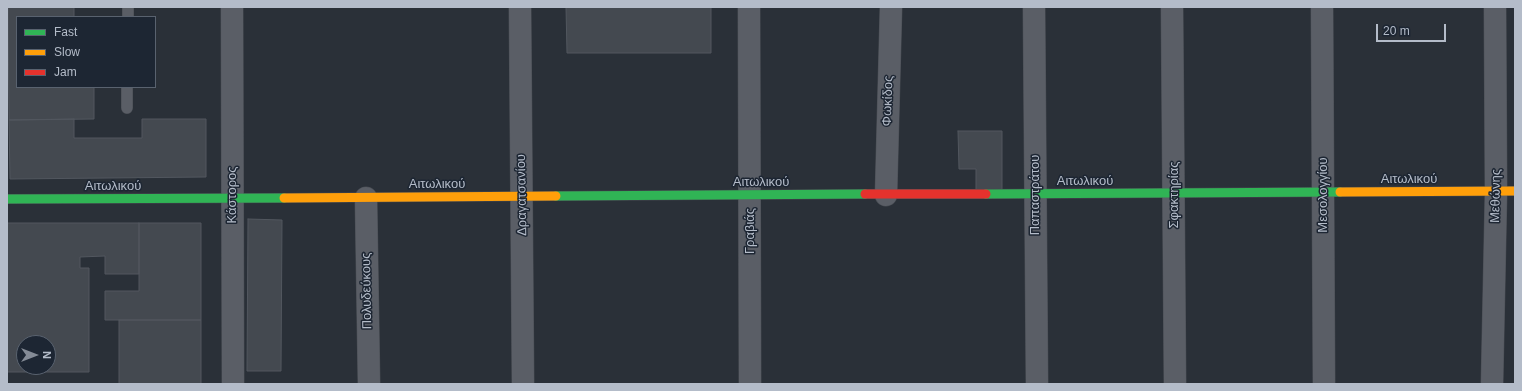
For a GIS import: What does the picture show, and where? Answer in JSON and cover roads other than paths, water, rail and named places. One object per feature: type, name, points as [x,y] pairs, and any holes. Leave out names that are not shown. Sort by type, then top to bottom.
[{"type":"street","name":"Κάστορος","points":[[232,7],[233,384]]},
{"type":"street","name":"Δραγατσανίου","points":[[520,7],[524,384]]},
{"type":"street","name":"Γραβιάς","points":[[749,7],[750,384]]},
{"type":"street","name":"Φωκίδος","points":[[886,195],[890,7]]},
{"type":"street","name":"Παπαστράτου","points":[[1034,7],[1037,384]]},
{"type":"street","name":"Σφακτηρίας","points":[[1172,7],[1175,384]]},
{"type":"street","name":"Μεσολογγίου","points":[[1322,7],[1324,384]]},
{"type":"street","name":"Μεθώνης","points":[[1492,384],[1506,192],[1495,7]]},
{"type":"street","name":"Αιτωλικού","points":[[7,200],[1506,192]]},
{"type":"street","name":"Πολυδεύκους","points":[[366,198],[369,384]]},
{"type":"lane","points":[[127,88],[127,108]]}]
